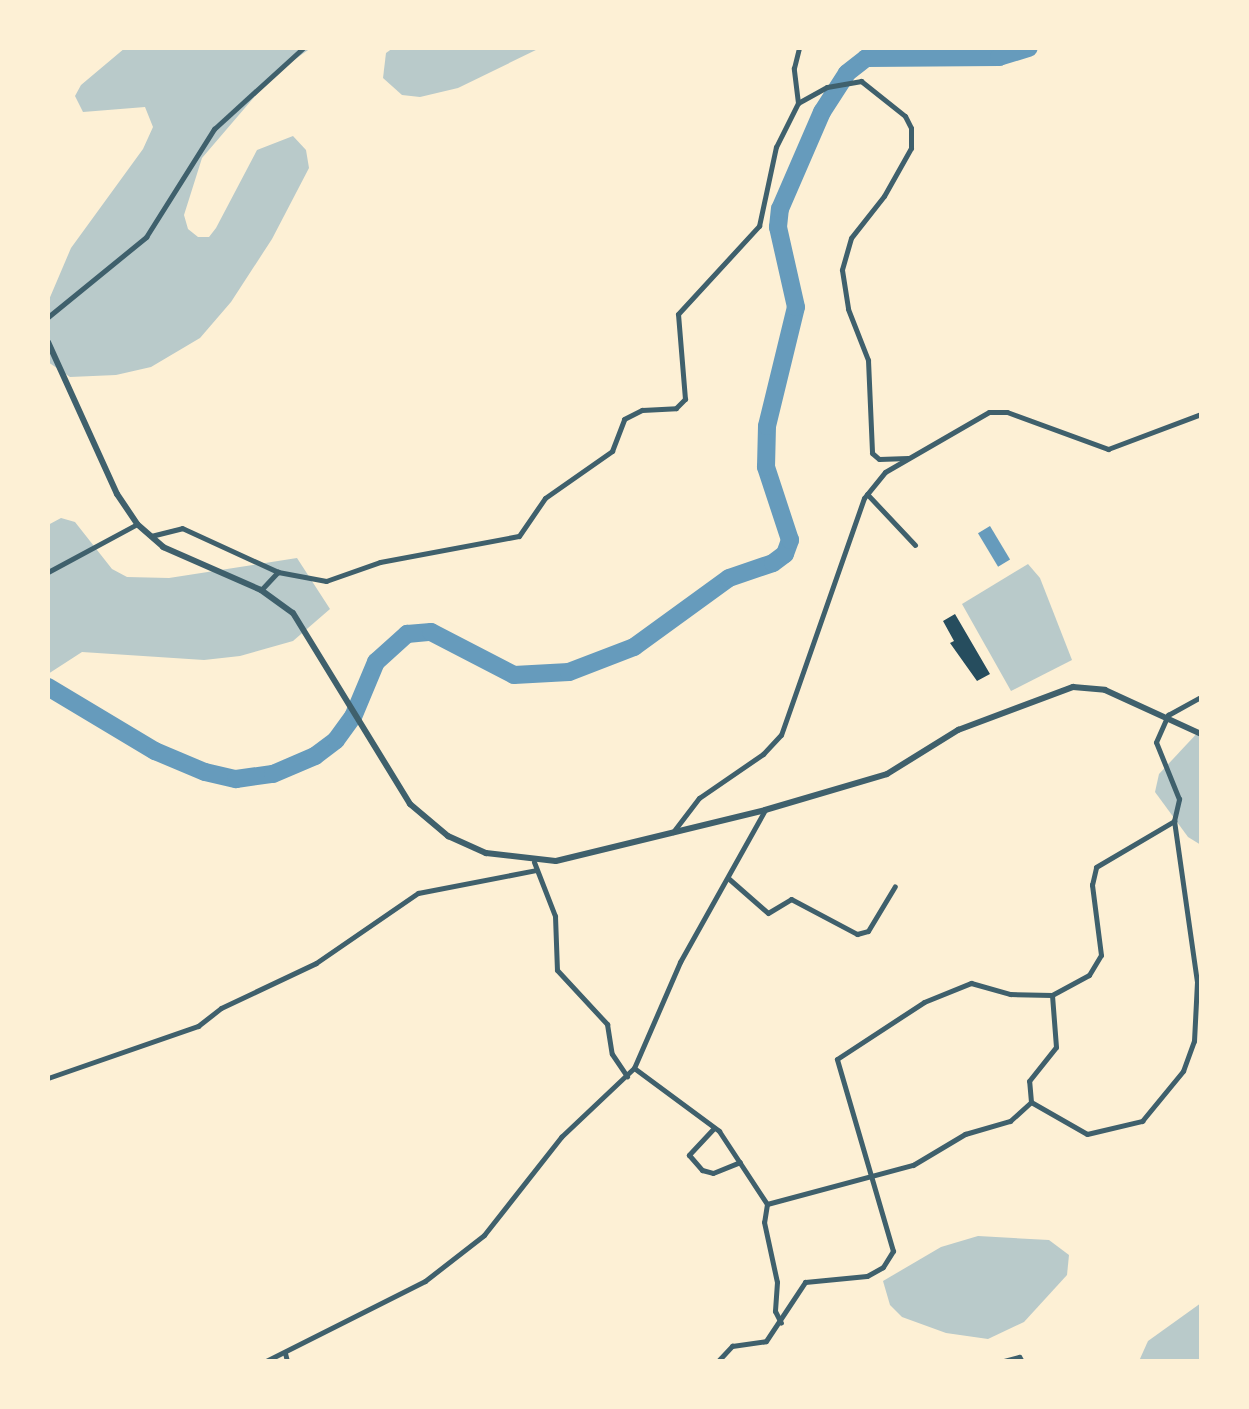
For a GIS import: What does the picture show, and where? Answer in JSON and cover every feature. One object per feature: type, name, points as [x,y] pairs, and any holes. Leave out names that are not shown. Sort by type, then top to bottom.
[{"type":"street","points":[[48,317],[146,237],[214,129],[303,48]]},
{"type":"street","points":[[150,537],[182,528],[278,572],[326,581],[380,562],[519,536],[545,498],[612,451],[624,419],[642,410],[668,411],[681,404],[686,392],[678,314],[759,226],[776,147],[798,103],[794,68],[799,48]]},
{"type":"street","points":[[798,103],[835,84],[853,82],[869,85],[905,116],[913,138],[884,196],[851,238],[842,270],[848,309],[868,360],[872,453],[879,459],[909,459]]},
{"type":"street","points":[[48,342],[117,494],[137,524],[177,555],[261,590],[293,613],[410,804],[448,836],[486,853],[535,866]]},
{"type":"street","points":[[673,832],[699,798],[763,754],[781,735],[867,494],[885,472],[998,410],[1108,449],[1201,414]]},
{"type":"street","points":[[867,494],[915,545]]},
{"type":"street","points":[[48,572],[137,524]]},
{"type":"street","points":[[261,590],[278,572]]},
{"type":"street","points":[[48,1078],[198,1026],[221,1008],[316,963],[418,893],[765,810],[887,774],[958,730],[1073,687],[1105,690],[1168,715],[1201,734]]},
{"type":"street","points":[[1031,1102],[1087,1134],[1142,1121],[1183,1071],[1194,1041],[1197,982],[1174,821],[1179,799],[1156,742],[1168,715],[1201,697]]},
{"type":"street","points":[[266,1361],[425,1281],[465,1252],[561,1137],[627,1076],[634,1068],[680,962],[765,810]]},
{"type":"street","points":[[718,1361],[732,1346],[766,1341],[781,1323],[805,1282],[867,1276],[883,1267],[893,1251],[873,1175],[856,1135],[854,1111],[837,1059],[924,1002],[971,983],[1010,994],[1052,995],[1089,975],[1101,955],[1092,885],[1096,867],[1174,821]]},
{"type":"street","points":[[535,866],[555,916],[557,970],[607,1024],[612,1054],[627,1076]]},
{"type":"street","points":[[728,878],[768,913],[791,899],[857,934],[868,931],[895,886]]},
{"type":"street","points":[[1031,1102],[1029,1081],[1056,1047],[1052,995]]},
{"type":"street","points":[[634,1068],[714,1128],[767,1204],[764,1222],[777,1282],[775,1311],[781,1323]]},
{"type":"street","points":[[767,1204],[913,1165],[965,1134],[1010,1121],[1031,1102]]},
{"type":"street","points":[[714,1128],[689,1155],[702,1170],[713,1173],[740,1162]]},
{"type":"street","points":[[285,1353],[287,1361]]},
{"type":"street","points":[[1004,1361],[1022,1361]]},
{"type":"shaded area","points":[[125,48],[311,48],[274,74],[202,158],[184,215],[188,229],[198,237],[209,237],[216,228],[257,150],[293,136],[306,150],[309,168],[272,239],[231,302],[200,338],[151,367],[116,375],[70,377],[48,362],[48,302],[71,248],[143,149],[153,127],[145,107],[83,112],[75,96],[81,85]]},
{"type":"shaded area","points":[[393,48],[540,48],[458,88],[420,97],[402,95],[383,78],[386,53]]},
{"type":"shaded area","points":[[61,518],[75,522],[112,569],[127,577],[169,578],[297,558],[330,609],[293,641],[240,656],[204,660],[82,652],[48,674],[48,525]]},
{"type":"shaded area","points":[[1028,564],[1040,578],[1072,660],[1011,691],[962,604]]},
{"type":"shaded area","points":[[1201,729],[1201,845],[1188,837],[1155,792],[1159,774]]},
{"type":"shaded area","points":[[978,1236],[1049,1240],[1069,1255],[1067,1275],[1024,1322],[988,1339],[946,1333],[902,1317],[890,1305],[883,1281],[941,1247]]},
{"type":"shaded area","points":[[1201,1303],[1201,1361],[1139,1361],[1148,1341]]},
{"type":"water","points":[[990,526],[1010,559],[998,567],[978,533]]},
{"type":"building","points":[[955,614],[990,674],[977,681],[950,643],[954,641],[943,621]]},
{"type":"waterway","points":[[48,687],[155,751],[205,772],[236,779],[273,774],[315,756],[336,740],[353,717],[376,662],[407,634],[431,632],[514,675],[569,672],[634,647],[729,578],[773,563],[785,554],[790,540],[766,467],[767,426],[796,307],[778,227],[780,209],[822,112],[847,73],[866,58],[999,57],[1029,48]]}]
